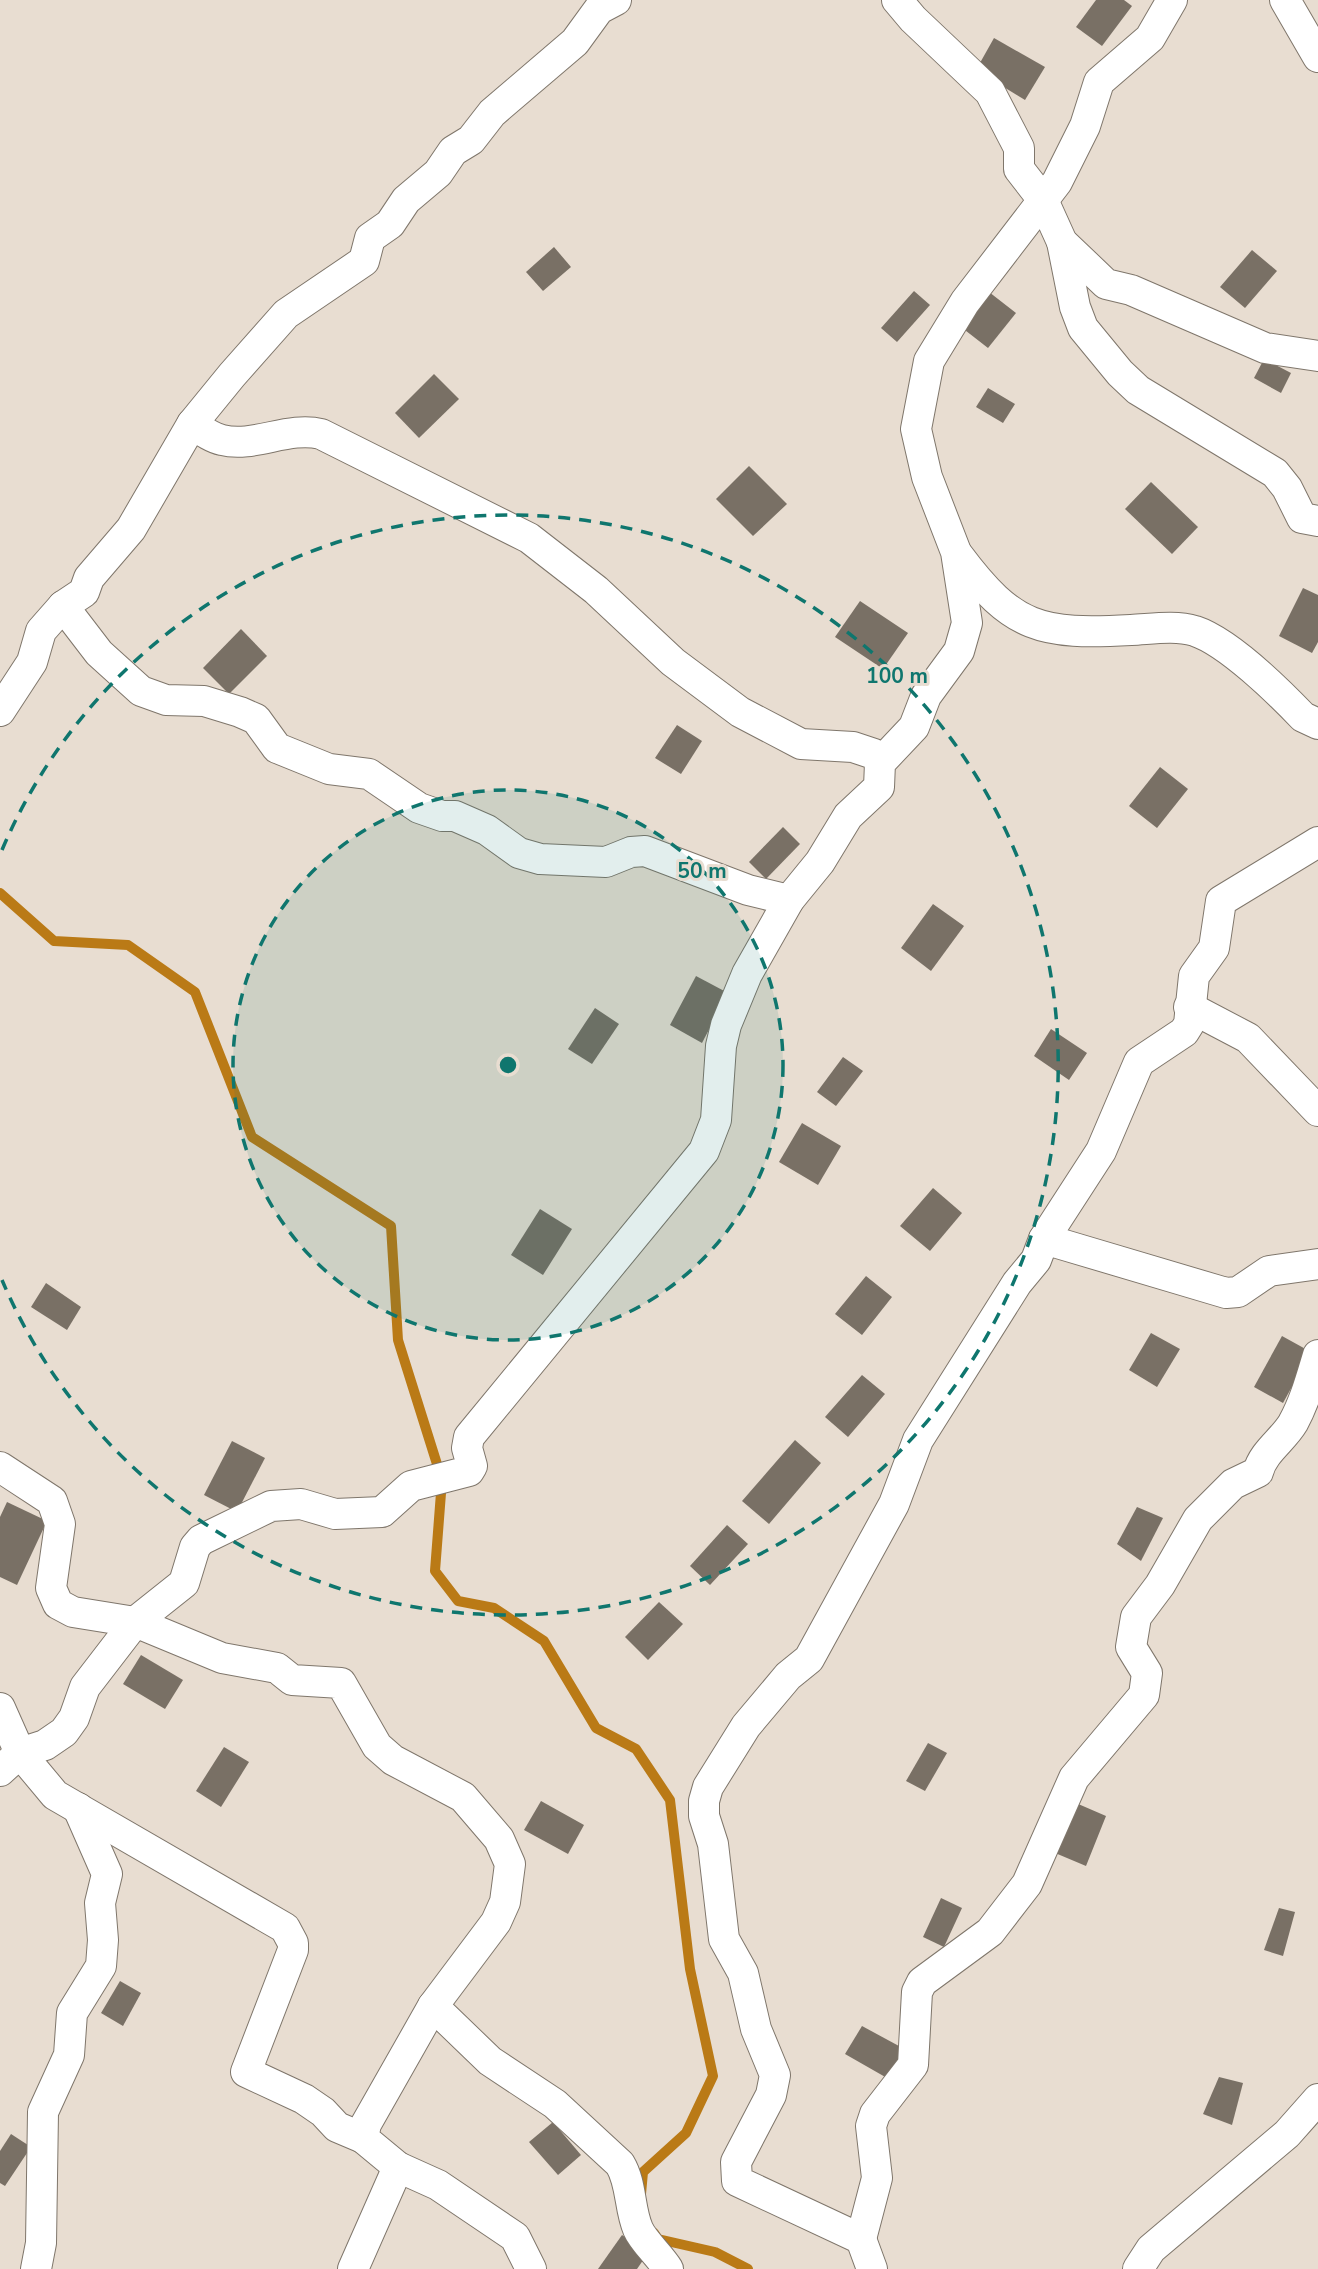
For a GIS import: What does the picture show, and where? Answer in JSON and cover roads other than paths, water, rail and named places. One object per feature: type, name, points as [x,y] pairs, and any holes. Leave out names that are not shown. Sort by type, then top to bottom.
[{"type":"street","points":[[0,711],[32,662],[41,631],[63,606],[84,592],[89,578],[131,529],[192,424],[286,314],[364,261],[370,238],[390,224],[406,200],[438,173],[453,151],[471,140],[492,113],[575,42],[599,9],[616,0]]},
{"type":"street","points":[[897,0],[912,19],[990,92],[1018,148],[1019,169],[1043,200],[1062,242],[1075,307],[1092,342],[1138,390],[1275,473],[1287,488],[1302,518],[1318,521]]},
{"type":"street","points":[[880,763],[914,727],[926,696],[963,642],[967,613],[956,552],[927,477],[919,442],[917,414],[929,361],[965,302],[1057,182],[1084,126],[1099,82],[1150,38],[1172,0]]},
{"type":"street","points":[[1285,0],[1318,57]]},
{"type":"street","points":[[1062,242],[1106,284],[1116,289],[1131,290],[1265,348],[1318,356]]},
{"type":"street","points":[[10,1762],[45,1745],[64,1732],[74,1718],[85,1687],[135,1622],[184,1583],[195,1547],[201,1540],[247,1516],[283,1504],[301,1504],[335,1514],[382,1512],[411,1486],[468,1471],[472,1466],[467,1448],[469,1437],[644,1227],[708,1145],[716,1120],[721,1046],[747,974],[789,900],[820,862],[848,816],[877,791],[880,782],[880,763],[874,754],[853,747],[801,744],[740,712],[673,662],[596,590],[528,538],[321,434],[298,432],[235,442],[220,440],[192,424]]},
{"type":"street","points":[[956,552],[1000,604],[1025,622],[1056,631],[1175,628],[1192,630],[1210,637],[1303,717],[1318,724]]},
{"type":"street","points":[[63,606],[99,653],[141,691],[166,700],[204,701],[240,712],[256,719],[277,748],[329,769],[369,774],[393,793],[419,808],[443,816],[455,816],[487,830],[519,853],[540,859],[606,862],[631,852],[645,851],[748,890],[789,900]]},
{"type":"street","points":[[861,2239],[737,2181],[736,2162],[771,2095],[775,2075],[756,2029],[743,1973],[724,1939],[713,1844],[704,1816],[708,1787],[746,1726],[788,1676],[809,1659],[894,1504],[918,1440],[1017,1283],[1036,1260],[1044,1239],[1101,1151],[1139,1062],[1184,1032],[1189,1024],[1194,976],[1214,948],[1221,901],[1318,842]]},
{"type":"street","points":[[1189,1007],[1248,1038],[1318,1111]]},
{"type":"street","points":[[1044,1239],[1226,1293],[1238,1292],[1269,1271],[1318,1264]]},
{"type":"street","points":[[872,2269],[861,2239],[877,2178],[871,2126],[875,2115],[912,2065],[917,1992],[922,1982],[990,1932],[1027,1884],[1074,1778],[1144,1695],[1147,1673],[1131,1647],[1136,1617],[1160,1585],[1198,1519],[1233,1484],[1258,1472],[1260,1462],[1292,1425],[1305,1397],[1318,1355]]},
{"type":"street","points":[[0,1467],[52,1501],[57,1508],[60,1524],[51,1588],[58,1604],[73,1612],[135,1622],[222,1658],[276,1668],[292,1680],[341,1683],[377,1746],[393,1760],[463,1797],[499,1839],[510,1864],[506,1902],[496,1922],[433,2006],[366,2124],[363,2138]]},
{"type":"street","points":[[0,1708],[10,1762],[55,1795],[285,1928],[293,1943],[293,1950],[246,2072],[304,2099],[323,2112],[337,2127],[363,2138],[398,2167],[438,2185],[515,2237],[531,2269]]},
{"type":"street","points":[[36,2269],[41,2243],[43,2112],[69,2055],[72,2013],[101,1966],[103,1940],[100,1903],[107,1874],[78,1808]]},
{"type":"street","points":[[433,2006],[490,2061],[555,2104],[620,2164],[627,2175],[632,2214],[639,2232],[656,2249],[668,2269]]},
{"type":"street","points":[[1138,2269],[1151,2249],[1287,2134],[1318,2099]]},
{"type":"street","points":[[354,2269],[398,2167]]},
{"type":"waterway","points":[[0,893],[54,941],[128,945],[195,992],[252,1137],[391,1226],[398,1340],[442,1480],[435,1571],[458,1601],[494,1608],[544,1641],[596,1728],[636,1749],[670,1800],[690,1969],[713,2076],[686,2133],[643,2172],[641,2194]]},
{"type":"waterway","points":[[654,2233],[658,2239],[715,2252],[748,2269]]}]
